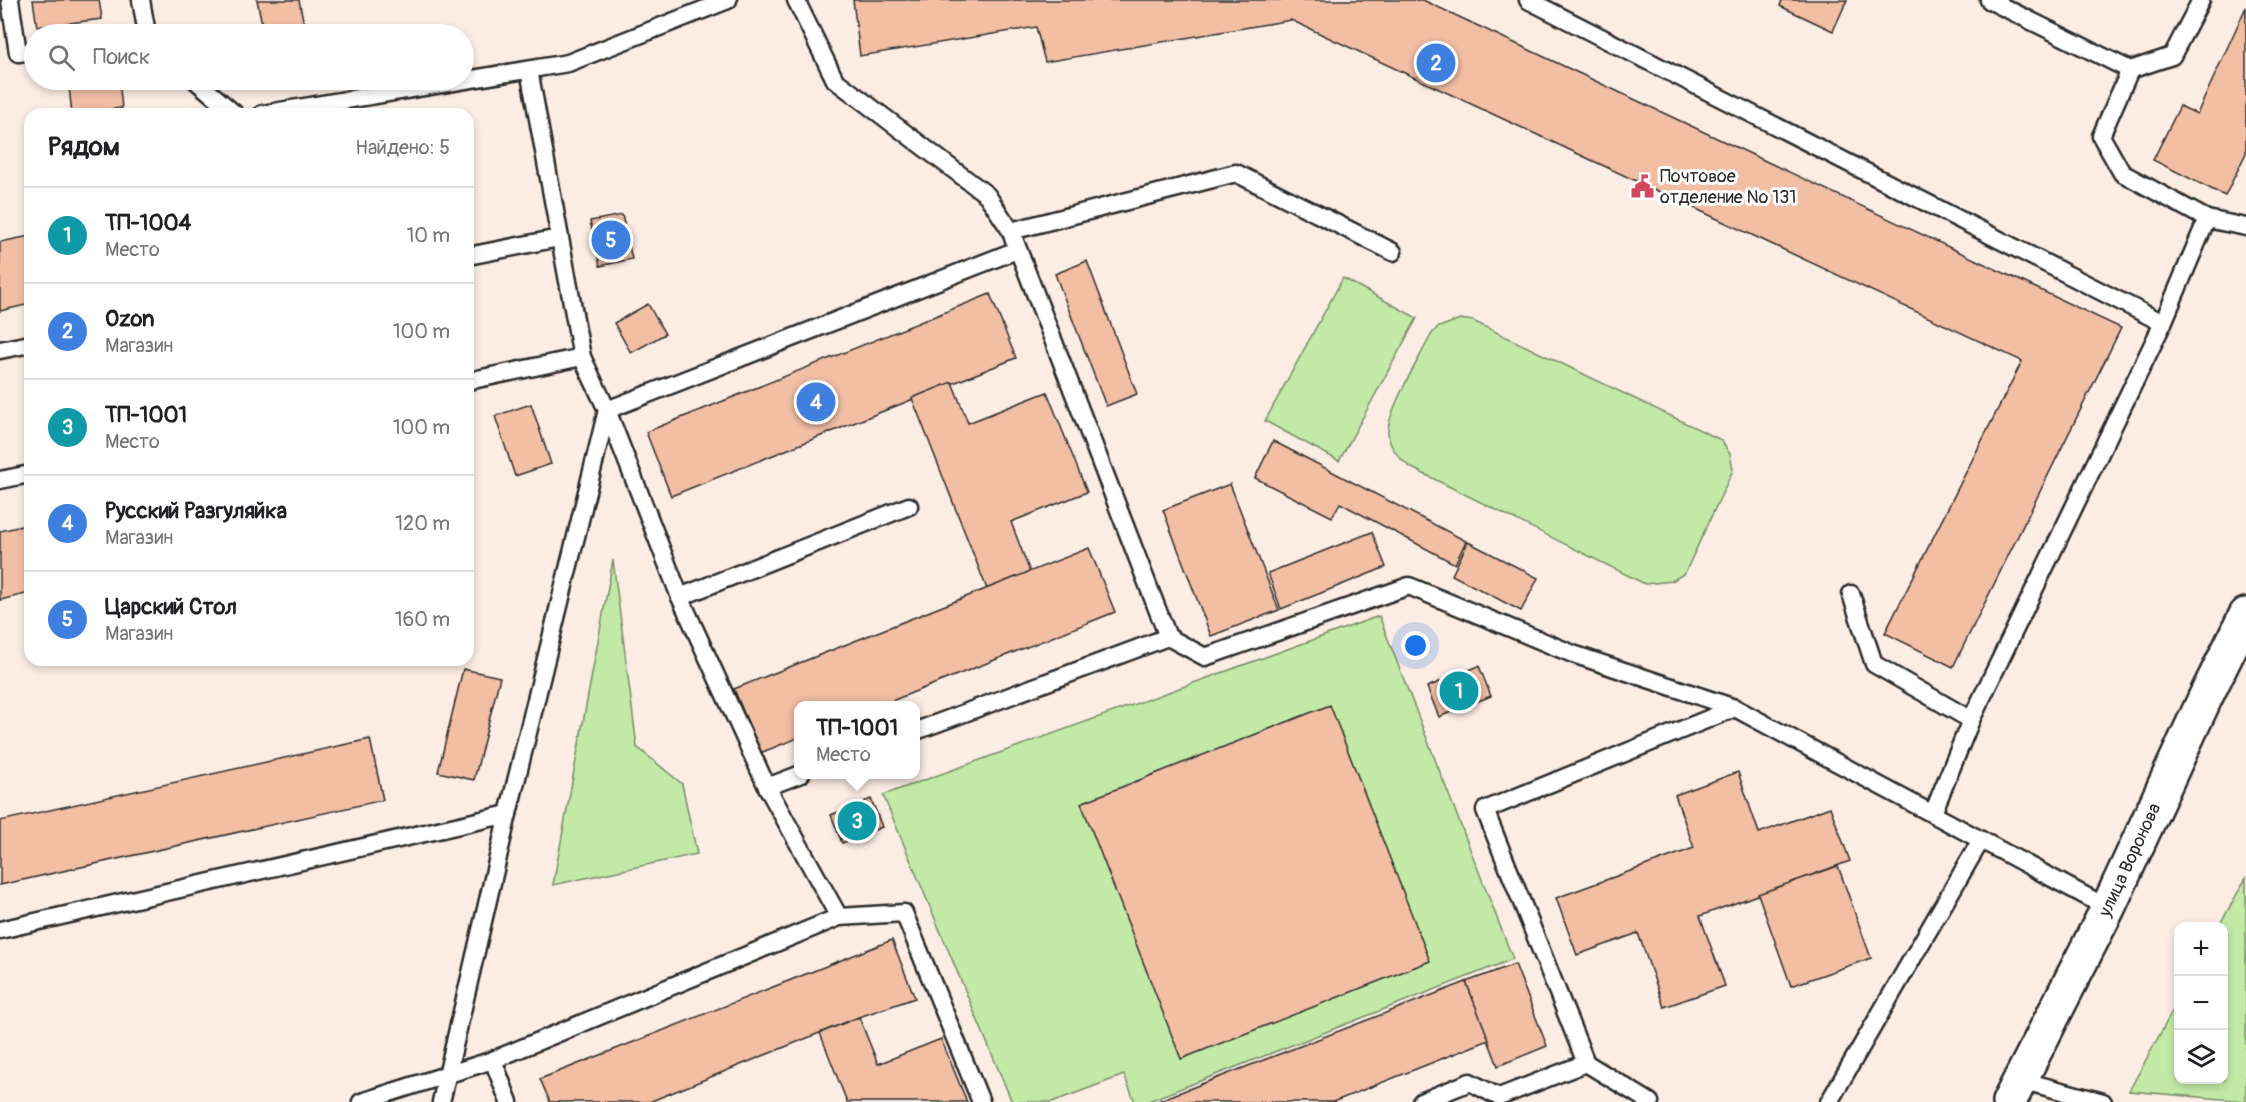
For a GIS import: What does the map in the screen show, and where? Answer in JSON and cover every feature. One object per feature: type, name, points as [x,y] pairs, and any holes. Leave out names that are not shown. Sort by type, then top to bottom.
[{"type":"main road","name":"улица Воронова","points":[[2014,1091],[2108,908],[2246,615]]},
{"type":"lane","points":[[10,0],[18,53],[24,52]]},
{"type":"lane","points":[[141,0],[145,24]]},
{"type":"lane","points":[[474,79],[568,63],[728,0]]},
{"type":"lane","points":[[796,0],[835,80],[987,195],[1011,231],[1168,637],[1205,657],[1409,586],[1573,654],[1735,708],[2108,908]]},
{"type":"lane","points":[[1528,0],[2163,323]]},
{"type":"lane","points":[[1989,0],[2130,70],[2172,56],[2201,0]]},
{"type":"lane","points":[[529,70],[582,357],[607,410],[680,597],[767,787],[839,917]]},
{"type":"lane","points":[[2130,70],[2100,136],[2122,173],[2207,219],[2246,227]]},
{"type":"lane","points":[[207,90],[228,108]]},
{"type":"lane","points":[[298,108],[407,90]]},
{"type":"lane","points":[[1011,231],[1236,173],[1393,252]]},
{"type":"lane","points":[[1933,813],[1971,720],[2163,323],[2207,219]]},
{"type":"lane","points":[[474,255],[559,238]]},
{"type":"lane","points":[[607,410],[1017,250]]},
{"type":"lane","points":[[0,350],[24,345]]},
{"type":"lane","points":[[474,380],[582,357]]},
{"type":"lane","points":[[441,1102],[508,814],[607,410]]},
{"type":"lane","points":[[0,480],[24,475]]},
{"type":"lane","points":[[680,597],[909,506]]},
{"type":"lane","points":[[1851,594],[1874,664],[1971,720]]},
{"type":"lane","points":[[920,729],[1168,637]]},
{"type":"lane","points":[[1650,1102],[1586,1063],[1485,810],[1735,708]]},
{"type":"lane","points":[[767,787],[794,777]]},
{"type":"lane","points":[[0,930],[508,814]]},
{"type":"lane","points":[[1828,1102],[1981,840]]},
{"type":"lane","points":[[361,1102],[492,1060],[839,917],[904,913],[981,1102]]},
{"type":"lane","points":[[492,1060],[509,1102]]},
{"type":"lane","points":[[1421,1102],[1470,1082],[1499,1097],[1586,1063]]},
{"type":"lane","points":[[2014,1091],[2103,1102]]},
{"type":"green space","points":[[1343,278],[1417,318],[1339,461],[1265,421]]},
{"type":"green space","points":[[1460,319],[1473,321],[1721,440],[1730,454],[1733,470],[1685,573],[1672,581],[1645,584],[1410,467],[1399,457],[1390,444],[1388,433],[1398,398],[1431,335],[1437,328]]},
{"type":"green space","points":[[613,560],[637,747],[682,784],[697,854],[553,885]]},
{"type":"green space","points":[[1379,616],[1513,959],[1146,1102],[1135,1102],[1124,1075],[1052,1102],[1012,1102],[883,795]]},
{"type":"green space","points":[[2246,878],[2246,1101],[2129,1091],[2174,1008],[2174,1084],[2228,1084],[2228,922],[2221,922]]},
{"type":"building","points":[[33,0],[99,0],[102,19],[61,24],[37,24]]},
{"type":"building","points":[[257,0],[299,0],[304,24],[262,24]]},
{"type":"building","points":[[853,0],[1423,0],[2121,328],[1953,667],[1885,633],[2022,361],[1291,20],[1045,62],[1036,27],[860,56]]},
{"type":"building","points":[[1782,0],[1847,0],[1833,31],[1780,6]]},
{"type":"building","points":[[2246,7],[2246,153],[2225,196],[2153,160],[2180,106],[2197,114]]},
{"type":"building","points":[[69,90],[120,90],[122,108],[71,108]]},
{"type":"building","points":[[622,215],[632,259],[600,266],[590,221]]},
{"type":"building","points":[[24,237],[24,305],[0,311],[0,242]]},
{"type":"building","points":[[1087,261],[1137,394],[1106,406],[1055,274]]},
{"type":"building","points":[[990,294],[1016,358],[671,496],[646,432]]},
{"type":"building","points":[[648,304],[665,334],[631,353],[614,323]]},
{"type":"building","points":[[952,382],[968,423],[1047,392],[1087,492],[1011,522],[1030,572],[987,589],[912,398]]},
{"type":"building","points":[[531,404],[551,464],[515,476],[495,416]]},
{"type":"building","points":[[1273,441],[1466,541],[1455,564],[1340,503],[1332,517],[1255,478]]},
{"type":"building","points":[[1230,484],[1279,610],[1211,636],[1163,510]]},
{"type":"building","points":[[24,525],[24,594],[0,600],[0,531]]},
{"type":"building","points":[[1372,532],[1386,567],[1281,609],[1268,573]]},
{"type":"building","points":[[1468,542],[1538,578],[1521,611],[1452,575]]},
{"type":"building","points":[[1089,548],[1115,612],[892,701],[794,701],[794,740],[760,753],[734,689]]},
{"type":"building","points":[[1479,666],[1491,696],[1439,717],[1427,687]]},
{"type":"building","points":[[463,669],[500,677],[474,780],[438,772]]},
{"type":"building","points":[[1330,705],[1430,961],[1181,1059],[1081,803]]},
{"type":"building","points":[[370,739],[383,800],[0,885],[0,821]]},
{"type":"building","points":[[1738,772],[1759,833],[1830,807],[1850,861],[1700,916],[1725,986],[1664,1007],[1638,933],[1577,955],[1556,898],[1694,848],[1675,795]]},
{"type":"building","points":[[871,799],[882,827],[842,843],[831,815]]},
{"type":"building","points":[[1838,866],[1871,958],[1791,986],[1758,894]]},
{"type":"building","points":[[892,940],[915,998],[859,1017],[649,1102],[550,1102],[540,1079]]},
{"type":"building","points":[[1515,964],[1547,1046],[1498,1066],[1466,982]]},
{"type":"building","points":[[1466,982],[1489,1040],[1333,1102],[1155,1102]]},
{"type":"building","points":[[859,1017],[878,1064],[941,1039],[967,1102],[847,1102],[820,1033]]},
{"type":"place","name":"Ozon","points":[[1436,63]]},
{"type":"place","name":"Почтовое отделение № 131","points":[[1642,186]]},
{"type":"place","name":"Царский Стол","points":[[611,240]]},
{"type":"place","name":"Русский Разгуляйка","points":[[816,402]]},
{"type":"place","name":"ТП-1004","points":[[1459,691]]},
{"type":"place","name":"ТП-1001","points":[[857,821]]}]
